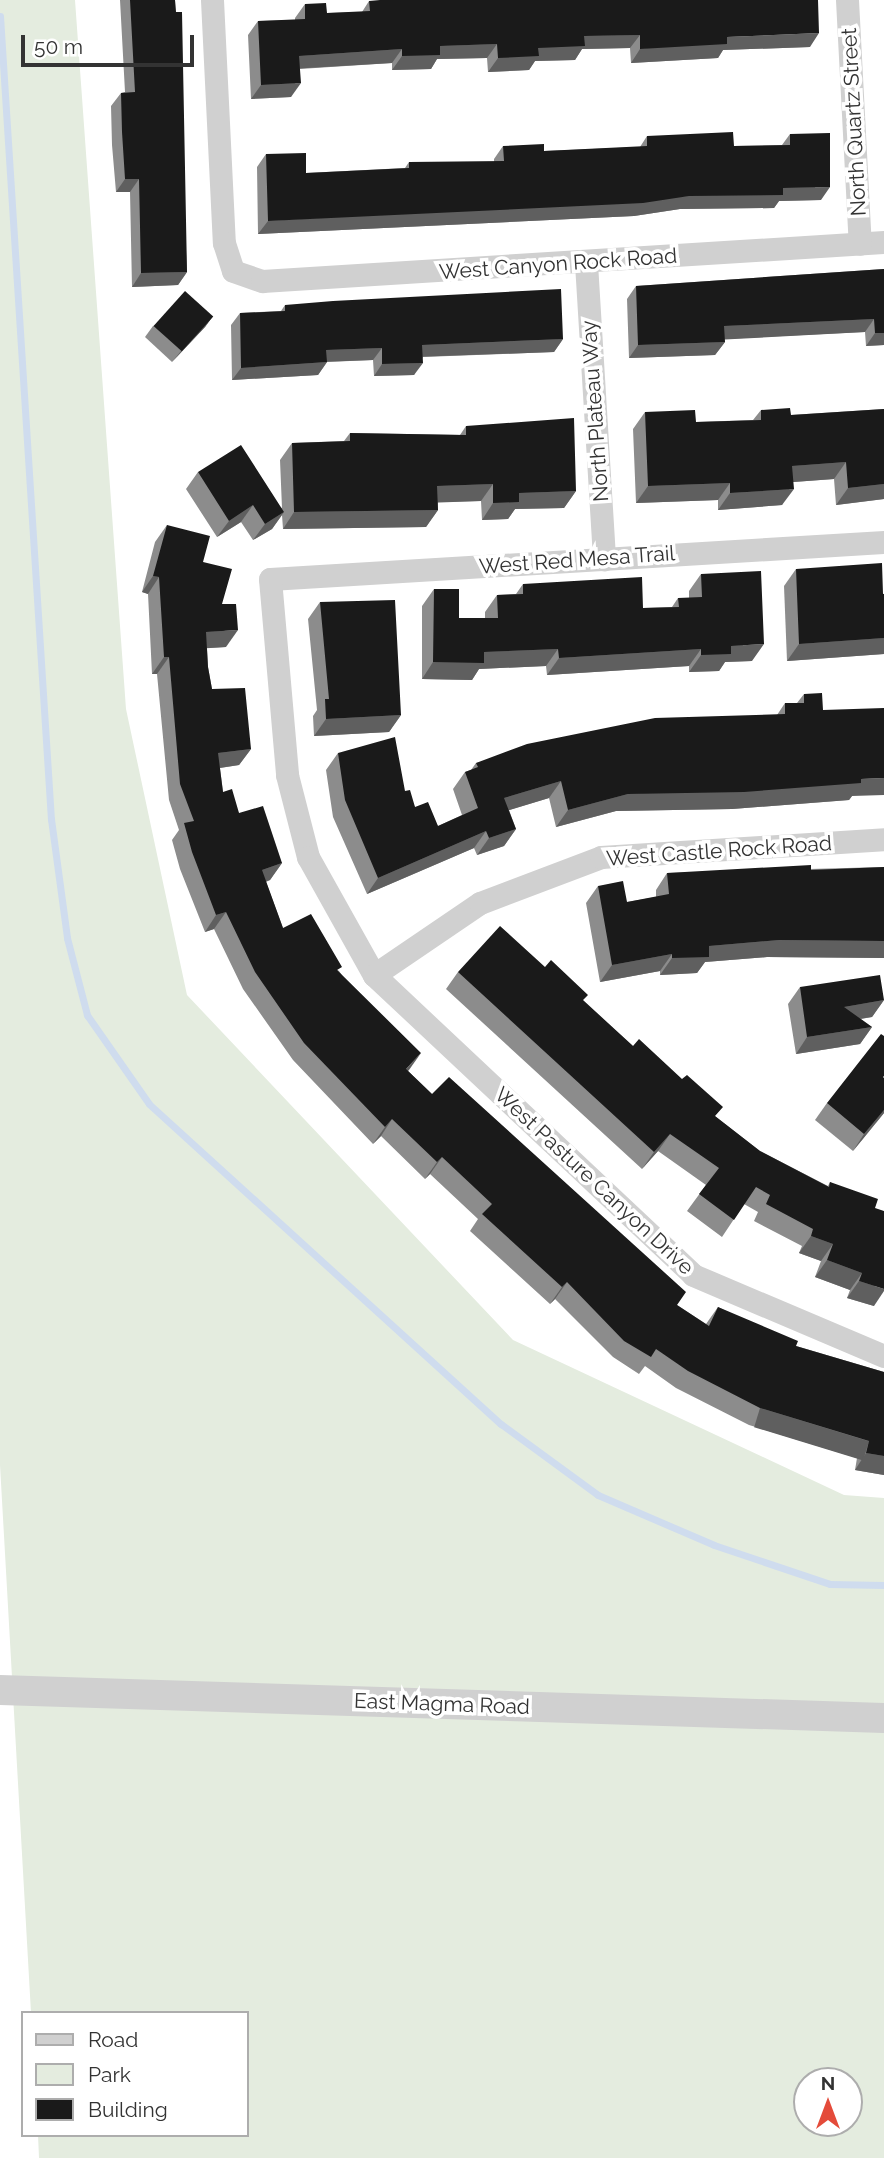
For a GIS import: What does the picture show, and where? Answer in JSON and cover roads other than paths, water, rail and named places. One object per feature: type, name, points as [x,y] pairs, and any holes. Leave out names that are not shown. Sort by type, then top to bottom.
[{"type":"street","name":"West Canyon Rock Road","points":[[212,0],[224,243],[233,271],[262,281],[586,263],[884,242]]},
{"type":"street","name":"North Quartz Street","points":[[847,0],[860,244]]},
{"type":"street","name":"North Plateau Way","points":[[586,263],[604,559]]},
{"type":"street","name":"West Red Mesa Trail","points":[[270,579],[884,542]]},
{"type":"street","name":"West Pasture Canyon Drive","points":[[270,579],[287,775],[308,858],[374,975],[693,1275],[884,1356]]},
{"type":"street","name":"West Castle Rock Road","points":[[374,975],[480,902],[601,858],[884,839]]},
{"type":"street","name":"East Magma Road","points":[[0,1690],[884,1718]]},
{"type":"waterway","points":[[0,16],[51,819],[67,938],[87,1015],[149,1104],[501,1424],[598,1495],[714,1545],[830,1584],[884,1585]]}]
